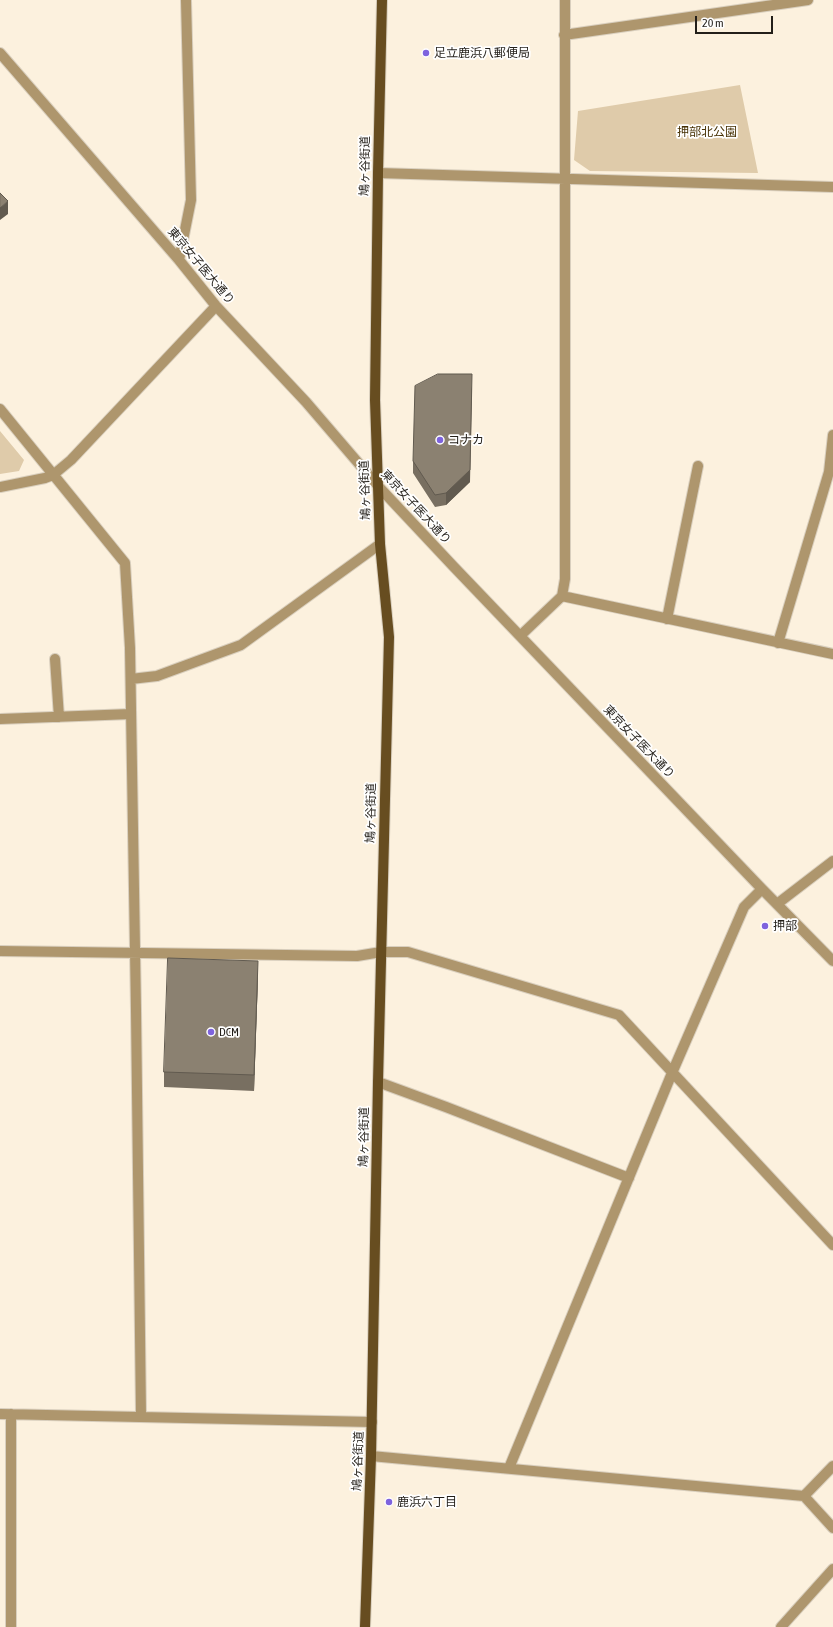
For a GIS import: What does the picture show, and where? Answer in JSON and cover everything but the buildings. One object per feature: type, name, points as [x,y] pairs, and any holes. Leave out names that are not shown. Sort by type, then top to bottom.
[{"type":"main road","name":"鳩ヶ谷街道","points":[[365,1627],[372,1422],[388,637],[380,544],[375,400],[382,0]]},
{"type":"street","points":[[179,260],[191,200],[186,0]]},
{"type":"street","points":[[520,636],[562,596],[565,579],[565,0]]},
{"type":"street","points":[[564,35],[770,3],[808,0]]},
{"type":"street","name":"東京女子医大通り","points":[[0,53],[179,260],[216,306],[306,402],[378,486],[454,568],[762,890],[833,961]]},
{"type":"street","points":[[378,173],[833,187]]},
{"type":"street","points":[[0,487],[53,475],[71,460],[216,306]]},
{"type":"street","points":[[0,409],[125,563],[131,679],[136,952],[141,1416]]},
{"type":"street","points":[[778,643],[831,473],[833,435]]},
{"type":"street","points":[[667,620],[698,466]]},
{"type":"street","points":[[131,679],[157,676],[241,645],[380,544]]},
{"type":"street","points":[[562,596],[667,620],[833,654]]},
{"type":"street","points":[[55,659],[58,717]]},
{"type":"street","points":[[0,719],[131,714]]},
{"type":"street","points":[[777,904],[833,861]]},
{"type":"street","points":[[509,1468],[672,1073],[744,907],[762,890]]},
{"type":"street","points":[[0,951],[357,956],[381,952],[408,952],[619,1015],[833,1245]]},
{"type":"street","points":[[378,1082],[629,1178]]},
{"type":"street","points":[[0,1414],[372,1422]]},
{"type":"street","points":[[11,1414],[11,1627]]},
{"type":"street","points":[[371,1456],[804,1496],[833,1528]]},
{"type":"street","points":[[804,1496],[833,1466]]},
{"type":"street","points":[[782,1627],[833,1569]]},
{"type":"green space","name":"押部北公園","points":[[740,85],[758,173],[590,171],[574,160],[578,111]]},
{"type":"green space","points":[[0,431],[24,460],[19,471],[0,474]]},
{"type":"place","name":"足立鹿浜八郵便局","points":[[426,53]]},
{"type":"place","name":"コナカ","points":[[440,440]]},
{"type":"place","name":"押部","points":[[765,926]]},
{"type":"place","name":"DCM","points":[[211,1032]]},
{"type":"place","name":"鹿浜六丁目","points":[[389,1502]]}]
